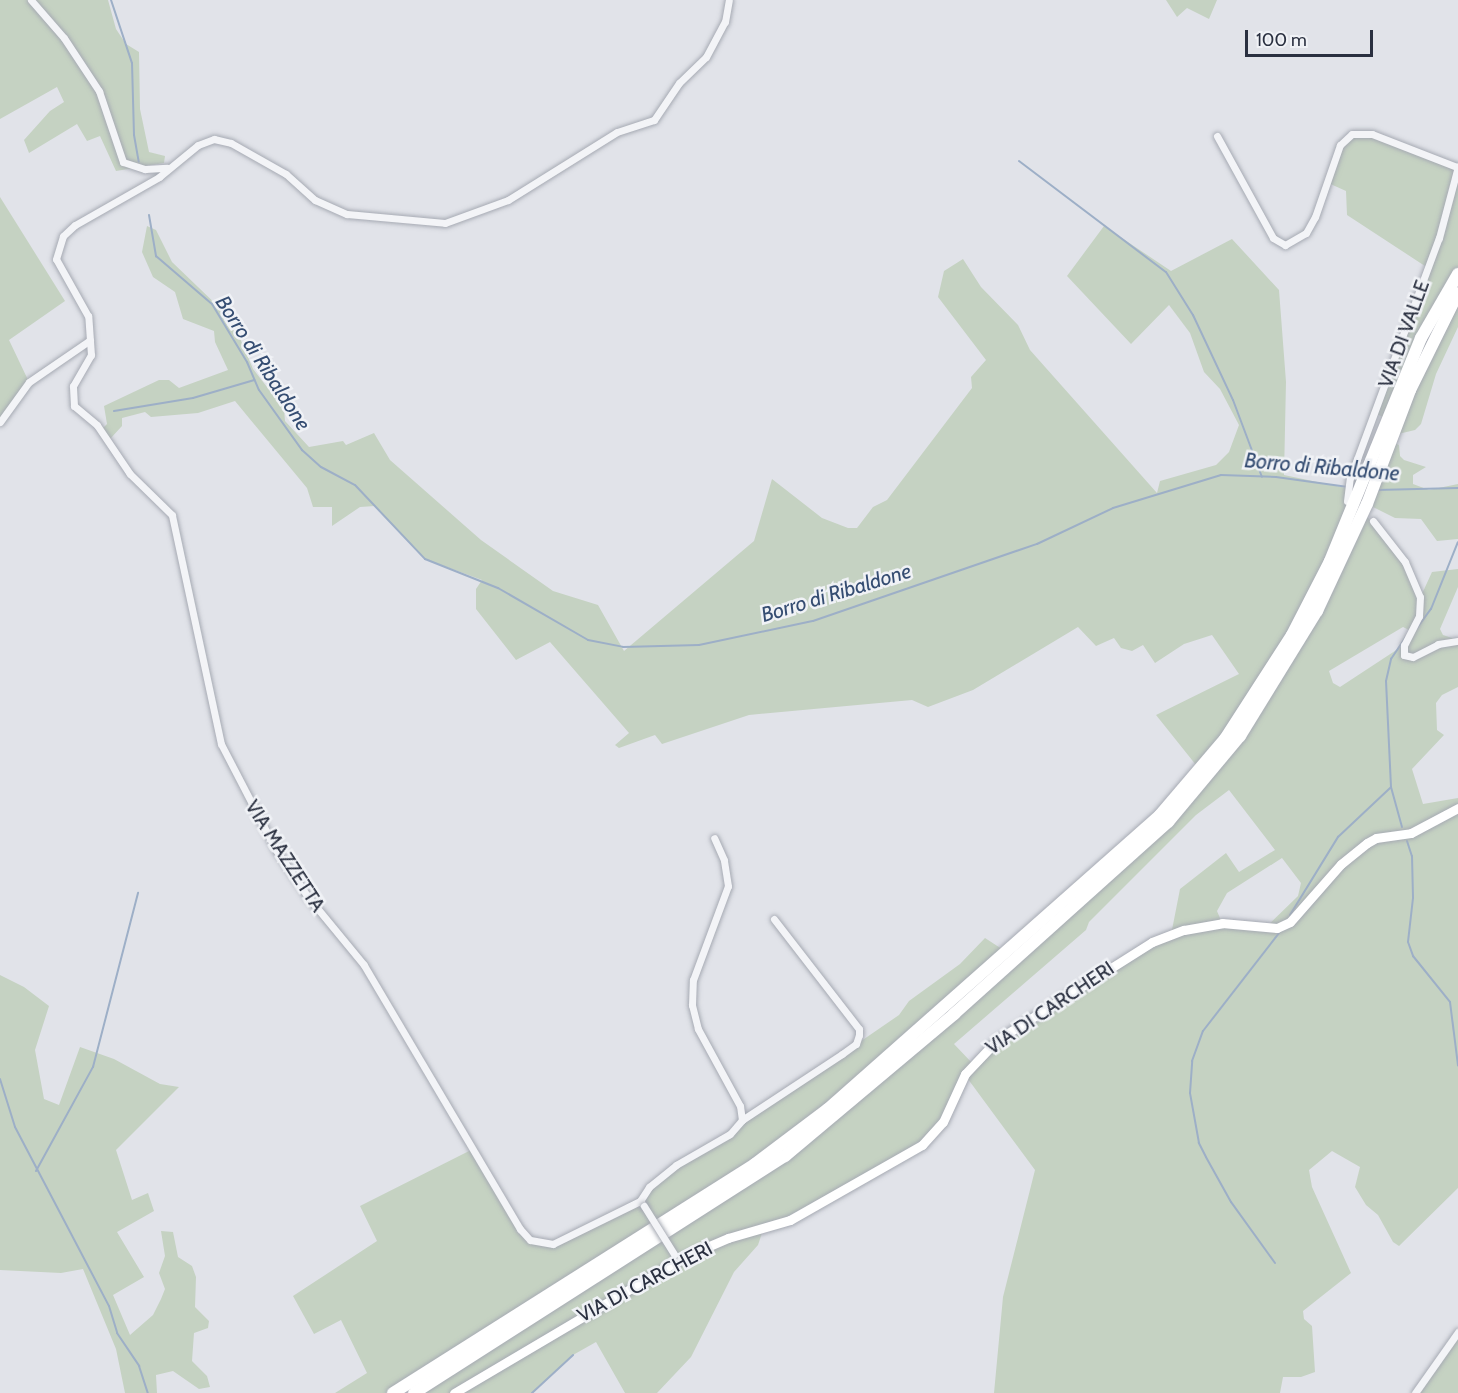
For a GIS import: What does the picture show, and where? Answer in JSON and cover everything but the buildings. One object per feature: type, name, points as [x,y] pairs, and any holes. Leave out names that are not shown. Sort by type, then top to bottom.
[{"type":"highway","points":[[393,1393],[755,1164],[828,1109],[1160,815],[1225,739],[1296,627],[1330,561],[1421,338],[1458,274]]},
{"type":"highway","points":[[414,1393],[785,1156],[954,1014],[1168,822],[1240,736],[1317,611],[1360,521],[1410,390],[1458,293]]},
{"type":"street","points":[[31,0],[64,38],[99,91],[123,162],[146,169],[166,168]]},
{"type":"street","points":[[0,422],[28,382],[90,340],[88,316],[56,259],[58,246],[75,225],[159,177],[166,168],[198,145],[214,139],[231,143],[286,174],[315,200],[347,214],[408,222],[452,221],[508,200],[617,132],[654,120],[679,83],[706,57],[725,21],[729,0]]},
{"type":"street","points":[[1217,136],[1273,238],[1285,245],[1306,233],[1316,217],[1340,145],[1352,134],[1371,134],[1458,167]]},
{"type":"street","name":"VIA DI VALLE","points":[[1347,501],[1348,487],[1439,238],[1458,167]]},
{"type":"street","name":"VIA MAZZETTA","points":[[90,340],[87,366],[74,386],[74,406],[98,425],[130,474],[172,515],[220,744],[276,850],[308,897],[364,965],[520,1229],[530,1240],[553,1244],[642,1203]]},
{"type":"street","points":[[1373,520],[1405,562],[1420,597],[1419,616],[1404,645],[1404,655],[1413,657],[1438,644],[1458,640]]},
{"type":"street","name":"VIA DI CARCHERI","points":[[454,1393],[676,1257],[728,1238],[790,1221],[922,1145],[943,1122],[965,1074],[997,1040],[1152,942],[1185,930],[1222,923],[1277,928],[1290,922],[1341,864],[1367,843],[1411,833],[1458,808]]},
{"type":"street","points":[[714,838],[724,860],[728,886],[695,973],[692,1005],[698,1029],[740,1106],[742,1120]]},
{"type":"street","points":[[676,1257],[642,1203],[649,1187],[676,1165],[730,1134],[742,1120],[762,1111],[856,1044],[859,1035],[859,1029],[774,919]]},
{"type":"street","points":[[1415,1393],[1458,1332]]},
{"type":"green space","points":[[0,0],[108,0],[116,29],[126,44],[139,52],[140,109],[149,152],[165,156],[164,163],[116,171],[100,136],[87,141],[77,124],[29,153],[24,140],[50,111],[64,102],[57,87],[0,119]]},
{"type":"green space","points":[[1166,0],[1217,0],[1209,19],[1187,8],[1177,17]]},
{"type":"green space","points":[[1360,133],[1458,167],[1458,274],[1388,420],[1375,413],[1428,268],[1347,215],[1346,191],[1326,182],[1340,145]]},
{"type":"green space","points":[[0,197],[65,301],[9,340],[29,382],[0,422]]},
{"type":"green space","points":[[147,226],[156,230],[172,262],[224,312],[239,316],[236,329],[253,369],[284,409],[285,421],[309,447],[343,441],[346,445],[374,433],[390,460],[481,540],[553,591],[598,605],[624,651],[754,541],[772,479],[822,518],[848,528],[857,528],[873,507],[887,500],[972,388],[971,377],[986,360],[938,297],[944,271],[963,259],[981,287],[1018,325],[1030,350],[1157,493],[1160,481],[1216,465],[1229,452],[1239,425],[1220,389],[1204,372],[1190,333],[1169,305],[1131,344],[1067,276],[1104,226],[1171,271],[1232,239],[1279,290],[1286,382],[1284,475],[1360,491],[1305,610],[1200,770],[1156,715],[1239,674],[1212,635],[1184,644],[1155,663],[1143,645],[1132,651],[1121,648],[1114,638],[1096,646],[1078,627],[973,690],[928,707],[912,700],[749,715],[662,744],[655,735],[619,748],[615,745],[629,733],[550,642],[516,660],[476,609],[476,589],[482,580],[425,559],[375,506],[360,507],[332,526],[332,507],[313,507],[307,488],[235,401],[198,413],[151,417],[145,412],[122,418],[122,426],[110,439],[101,430],[107,424],[104,406],[159,380],[169,380],[179,388],[228,370],[215,342],[214,331],[183,319],[175,292],[153,277],[142,252]]},
{"type":"green space","points":[[1458,293],[1458,327],[1436,374],[1421,424],[1415,430],[1394,435]]},
{"type":"green space","points":[[1391,442],[1399,445],[1400,456],[1404,460],[1426,467],[1413,475],[1413,484],[1429,490],[1458,484],[1458,539],[1437,541],[1421,519],[1395,518],[1367,504]]},
{"type":"green space","points":[[1363,513],[1390,540],[1421,596],[1432,572],[1458,569],[1458,587],[1440,629],[1443,635],[1458,640],[1458,687],[1442,695],[1436,703],[1437,730],[1444,735],[1412,769],[1423,804],[1458,798],[1458,1188],[1399,1246],[1393,1242],[1378,1215],[1366,1205],[1355,1187],[1360,1167],[1332,1151],[1309,1170],[1312,1187],[1351,1273],[1303,1311],[1304,1319],[1312,1326],[1315,1372],[1301,1377],[1283,1377],[1280,1393],[994,1393],[1003,1297],[1035,1170],[965,1075],[934,1136],[763,1230],[758,1245],[734,1272],[691,1357],[657,1393],[625,1393],[596,1342],[573,1355],[532,1393],[414,1393],[785,1156],[1168,822]],"holes":[[[1403,627],[1413,632],[1404,645],[1340,687],[1333,683],[1329,671]],[[1229,790],[1275,850],[1239,872],[1226,853],[1180,889],[1171,935],[973,1064],[954,1044],[1086,930],[1089,922],[1196,815]],[[1282,858],[1301,883],[1298,896],[1264,929],[1222,923],[1217,911],[1227,893]]]},
{"type":"green space","points":[[985,938],[1008,953],[755,1164],[393,1393],[335,1393],[367,1373],[341,1320],[314,1334],[293,1296],[377,1241],[360,1206],[475,1148],[530,1240],[553,1244],[639,1201],[649,1187],[899,1015],[909,1001],[960,964]]},
{"type":"green space","points":[[0,975],[24,987],[49,1006],[35,1050],[44,1099],[59,1105],[80,1047],[114,1059],[160,1084],[179,1087],[116,1150],[132,1200],[148,1193],[154,1211],[117,1232],[144,1277],[113,1295],[130,1335],[153,1315],[161,1299],[165,1289],[159,1273],[165,1256],[161,1231],[173,1232],[178,1257],[192,1266],[196,1277],[195,1307],[209,1321],[208,1328],[194,1333],[192,1361],[207,1376],[210,1387],[199,1389],[173,1371],[156,1375],[157,1393],[125,1393],[116,1349],[83,1269],[61,1273],[0,1270]]},
{"type":"green space","points":[[1458,1332],[1458,1393],[1415,1393]]},
{"type":"waterway","points":[[111,0],[132,63],[134,135],[139,162]]},
{"type":"waterway","points":[[1019,161],[1166,272],[1193,315],[1233,400],[1262,477]]},
{"type":"waterway","name":"Borro di Ribaldone","points":[[149,215],[156,256],[212,304],[247,362],[259,390],[302,450],[321,467],[355,485],[425,559],[498,588],[588,640],[623,647],[699,645],[813,621],[1037,544],[1113,508],[1221,475],[1276,477],[1355,488]]},
{"type":"waterway","points":[[114,411],[193,398],[254,380]]},
{"type":"waterway","name":"Borro di Ribaldone","points":[[1376,490],[1458,488]]},
{"type":"waterway","points":[[1417,628],[1431,609],[1458,542]]},
{"type":"waterway","points":[[1402,827],[1391,787],[1386,681],[1391,659],[1406,637]]},
{"type":"waterway","points":[[1290,915],[1338,837],[1391,787]]},
{"type":"waterway","points":[[1407,841],[1412,856],[1413,898],[1408,942],[1413,956],[1450,1002],[1458,1065]]},
{"type":"waterway","points":[[36,1171],[93,1067],[138,893]]},
{"type":"waterway","points":[[1275,1263],[1231,1202],[1206,1157],[1199,1143],[1190,1093],[1192,1061],[1203,1031],[1279,933]]},
{"type":"waterway","points":[[0,1079],[15,1127],[109,1306],[117,1333],[139,1366],[148,1393]]},
{"type":"waterway","points":[[532,1393],[573,1355]]}]
